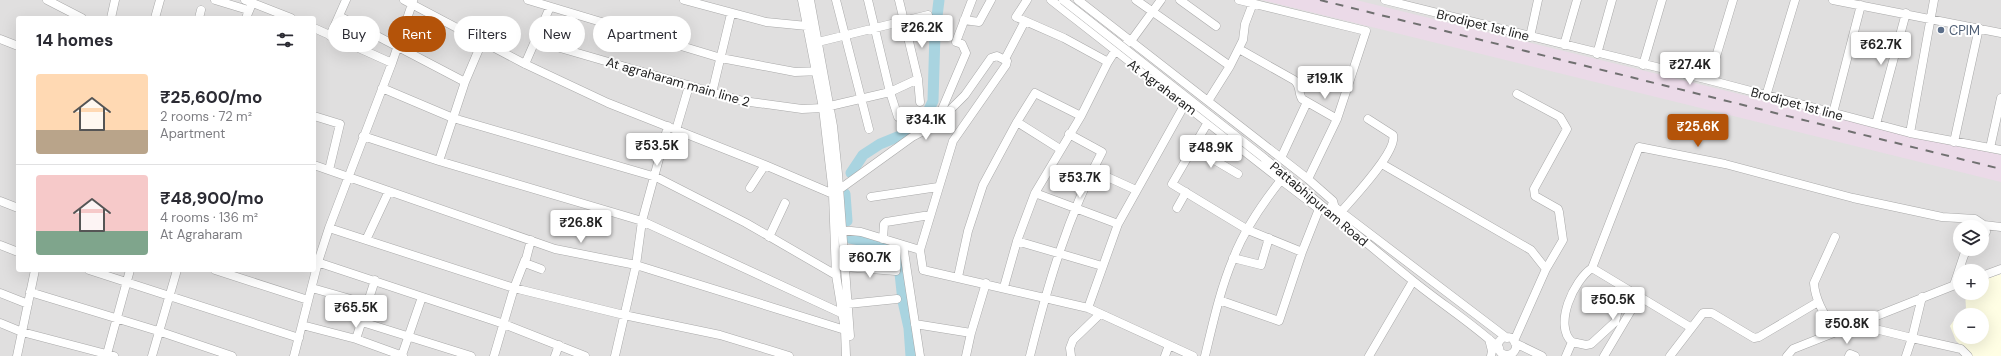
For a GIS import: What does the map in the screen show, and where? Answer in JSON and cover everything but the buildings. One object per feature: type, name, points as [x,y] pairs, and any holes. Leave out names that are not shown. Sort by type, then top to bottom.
[{"type":"street","points":[[48,0],[78,16]]},
{"type":"street","points":[[111,16],[115,0]]},
{"type":"street","points":[[156,16],[160,0]]},
{"type":"street","points":[[215,0],[247,14],[251,1],[285,16]]},
{"type":"street","points":[[339,16],[346,0]]},
{"type":"street","points":[[528,0],[548,4],[721,58],[795,72],[820,71]]},
{"type":"street","points":[[684,0],[731,14],[766,22],[807,26]]},
{"type":"street","points":[[802,0],[807,26],[815,43]]},
{"type":"street","points":[[810,0],[842,230],[852,356]]},
{"type":"street","points":[[836,0],[869,129]]},
{"type":"street","points":[[868,0],[890,92],[898,117]]},
{"type":"street","points":[[899,0],[918,79],[920,102]]},
{"type":"street","points":[[935,125],[966,53],[962,44],[956,42],[972,0]]},
{"type":"street","points":[[964,20],[979,22],[991,0]]},
{"type":"street","points":[[1027,0],[1016,17],[1064,38],[1108,62]]},
{"type":"street","name":"At Agraharam","points":[[1051,0],[1320,209],[1336,211]]},
{"type":"street","name":"Pattabhipuram Road","points":[[1064,0],[1265,157],[1512,341],[1516,349],[1515,355],[1504,354],[1489,339],[1413,281],[1336,211]]},
{"type":"street","name":"Pattabhipuram Road","points":[[1069,0],[1265,157]]},
{"type":"street","points":[[1078,0],[1308,179],[1333,201],[1336,211],[1382,164],[1394,138],[1393,135],[1368,119]]},
{"type":"street","points":[[1136,0],[1230,66]]},
{"type":"street","points":[[1004,288],[1017,241],[1035,193],[1060,148],[1081,116],[1108,62],[1116,51],[1130,41],[1161,0]]},
{"type":"street","points":[[1180,0],[1216,26]]},
{"type":"street","points":[[1239,0],[1366,31],[1337,119],[1308,179]]},
{"type":"street","name":"Brodipet 1st line","points":[[1385,0],[1597,54],[1709,80],[1910,133],[2001,150]]},
{"type":"street","points":[[1530,37],[1538,0]]},
{"type":"street","points":[[1564,45],[1577,0]]},
{"type":"street","points":[[1597,54],[1612,0]]},
{"type":"street","points":[[1643,65],[1662,0]]},
{"type":"street","points":[[1709,80],[1733,0]]},
{"type":"street","points":[[1766,96],[1795,0]]},
{"type":"street","points":[[1833,0],[1906,13],[2001,33]]},
{"type":"street","points":[[1910,133],[1934,0]]},
{"type":"street","points":[[406,16],[410,2],[454,26]]},
{"type":"street","points":[[1208,101],[1239,49],[1243,40],[1245,24],[1253,3]]},
{"type":"street","points":[[544,16],[548,4]]},
{"type":"street","points":[[1833,113],[1861,5]]},
{"type":"street","points":[[1876,124],[1906,13]]},
{"type":"street","points":[[712,94],[731,14]]},
{"type":"street","points":[[815,43],[928,15]]},
{"type":"street","points":[[1025,21],[1005,59],[1007,61],[1006,65],[953,141],[920,250],[923,270],[1088,308],[1193,356]]},
{"type":"street","points":[[1954,142],[1979,28]]},
{"type":"street","points":[[316,29],[328,35]]},
{"type":"street","points":[[0,39],[16,45]]},
{"type":"street","points":[[1239,49],[1297,82],[1300,96],[1307,102],[1337,119]]},
{"type":"street","points":[[367,52],[392,63]]},
{"type":"street","points":[[396,52],[316,261],[504,324],[585,356]]},
{"type":"street","points":[[408,52],[465,82]]},
{"type":"street","points":[[439,161],[465,82],[478,52]]},
{"type":"street","points":[[502,52],[608,103],[836,192]]},
{"type":"street","points":[[525,64],[531,52]]},
{"type":"street","name":"At agraharam main line 2","points":[[573,52],[743,102],[802,109],[826,107],[861,100],[890,92],[918,79]]},
{"type":"street","points":[[836,192],[912,137],[935,125],[966,95],[991,58],[997,56],[1005,59]]},
{"type":"street","points":[[676,130],[689,86]]},
{"type":"street","points":[[382,88],[453,118],[656,177],[746,224],[836,275]]},
{"type":"street","points":[[958,277],[968,231],[982,185],[1035,93],[1081,116]]},
{"type":"street","points":[[1512,341],[1546,269],[1563,240],[1558,209],[1535,196],[1534,189],[1567,129],[1560,118],[1517,94]]},
{"type":"street","points":[[1990,148],[2001,98]]},
{"type":"street","points":[[1280,158],[1307,102]]},
{"type":"street","points":[[1088,308],[1118,224],[1184,104]]},
{"type":"street","points":[[316,117],[340,124],[329,170]]},
{"type":"street","points":[[1017,122],[1060,148]]},
{"type":"street","points":[[1208,122],[1172,184],[1248,230],[1302,252]]},
{"type":"street","points":[[615,356],[636,265],[642,221],[656,177],[668,126]]},
{"type":"street","points":[[1030,356],[1044,297],[1092,170],[1102,152],[1069,134]]},
{"type":"street","points":[[364,136],[439,161],[642,221],[841,313]]},
{"type":"street","points":[[1623,288],[1615,322],[1591,344],[1586,345],[1572,342],[1567,336],[1566,330],[1567,309],[1578,281],[1592,268],[1639,147],[1739,167],[1853,198],[1942,217],[1976,220]]},
{"type":"street","points":[[1194,148],[1238,174]]},
{"type":"street","points":[[1382,164],[1531,250],[1546,269]]},
{"type":"street","points":[[750,188],[765,165]]},
{"type":"street","points":[[316,166],[555,248],[636,265],[845,330]]},
{"type":"street","points":[[1092,170],[1136,190]]},
{"type":"street","points":[[1205,356],[1219,300],[1233,258],[1265,200],[1281,180]]},
{"type":"street","points":[[871,197],[938,187]]},
{"type":"street","points":[[366,240],[389,191]]},
{"type":"street","points":[[836,192],[836,275],[841,313],[845,330],[846,356]]},
{"type":"street","points":[[1177,208],[1186,192]]},
{"type":"street","points":[[1035,193],[1118,224]]},
{"type":"street","points":[[0,201],[16,207]]},
{"type":"street","points":[[769,237],[785,203]]},
{"type":"street","points":[[1219,300],[1279,321],[1302,252],[1320,209]]},
{"type":"street","points":[[883,239],[884,224],[886,222],[930,215]]},
{"type":"street","points":[[1989,226],[2001,227]]},
{"type":"street","points":[[329,228],[514,288],[624,315],[720,335],[789,356]]},
{"type":"street","points":[[842,230],[861,232],[920,250]]},
{"type":"street","points":[[1835,237],[1814,283],[1814,290],[1818,302],[1835,332]]},
{"type":"street","points":[[1233,258],[1261,265],[1269,238]]},
{"type":"street","points":[[494,356],[514,288],[531,240]]},
{"type":"street","points":[[1017,241],[1059,255],[1102,266]]},
{"type":"street","points":[[0,245],[16,251]]},
{"type":"street","points":[[903,245],[920,356]]},
{"type":"street","points":[[525,260],[526,264],[541,269]]},
{"type":"street","points":[[845,267],[896,271]]},
{"type":"street","points":[[1592,268],[1690,327]]},
{"type":"street","points":[[1989,273],[2001,269]]},
{"type":"street","points":[[17,356],[35,272]]},
{"type":"street","points":[[94,272],[170,295],[299,338]]},
{"type":"street","points":[[0,323],[22,332],[84,352],[110,355],[117,318],[130,272]]},
{"type":"street","points":[[152,356],[158,331],[176,272]]},
{"type":"street","points":[[221,272],[308,300]]},
{"type":"street","points":[[294,356],[312,288],[314,272]]},
{"type":"street","points":[[356,340],[375,280]]},
{"type":"street","points":[[1369,356],[1413,281]]},
{"type":"street","points":[[1427,292],[1435,283]]},
{"type":"street","points":[[966,356],[971,333],[986,284]]},
{"type":"street","points":[[1787,356],[1793,349],[1953,285]]},
{"type":"street","points":[[312,288],[368,304]]},
{"type":"street","points":[[30,292],[117,318],[232,356]]},
{"type":"street","points":[[0,293],[28,304]]},
{"type":"street","points":[[302,325],[356,340],[380,352],[403,356],[422,296]]},
{"type":"street","points":[[1604,356],[1639,297]]},
{"type":"street","points":[[1906,356],[1922,297]]},
{"type":"street","points":[[848,304],[897,299]]},
{"type":"street","points":[[1670,356],[1690,327],[1703,313],[1708,312],[1750,336],[1759,338],[1818,302]]},
{"type":"street","points":[[1071,356],[1070,348],[1073,340],[1100,314]]},
{"type":"street","points":[[362,322],[471,356]]},
{"type":"street","points":[[915,324],[971,333]]},
{"type":"street","points":[[1855,324],[1912,338],[1960,352],[1968,356]]},
{"type":"street","points":[[1489,339],[1492,351],[1491,356]]},
{"type":"street","points":[[1498,348],[1500,342],[1512,341],[1542,356]]},
{"type":"street","points":[[1566,356],[1572,342]]},
{"type":"street","points":[[555,356],[559,345]]},
{"type":"street","points":[[1165,356],[1169,346]]},
{"type":"street","points":[[1849,356],[1850,354],[1855,356]]},
{"type":"shaded area","points":[[0,0],[2001,0],[2001,356],[0,356]]},
{"type":"shaded area","points":[[1262,0],[1356,0],[1866,125],[2001,155],[2001,182]]},
{"type":"shaded area","points":[[2001,274],[2001,356],[1972,356],[1959,344],[1989,344],[1989,308],[1966,308],[1965,300],[1989,300],[1989,278]]},
{"type":"shaded area","points":[[1953,322],[1953,334],[1950,326]]},
{"type":"waterway","points":[[851,173],[863,155],[880,144],[907,133],[923,122],[933,101],[935,33],[939,0]]},
{"type":"waterway","points":[[845,194],[847,221]]},
{"type":"waterway","points":[[850,238],[894,247],[898,255],[903,301],[909,328],[911,356]]},
{"type":"railway","points":[[1320,0],[2001,169]]},
{"type":"place","name":"CPIM","points":[[1941,30]]}]
